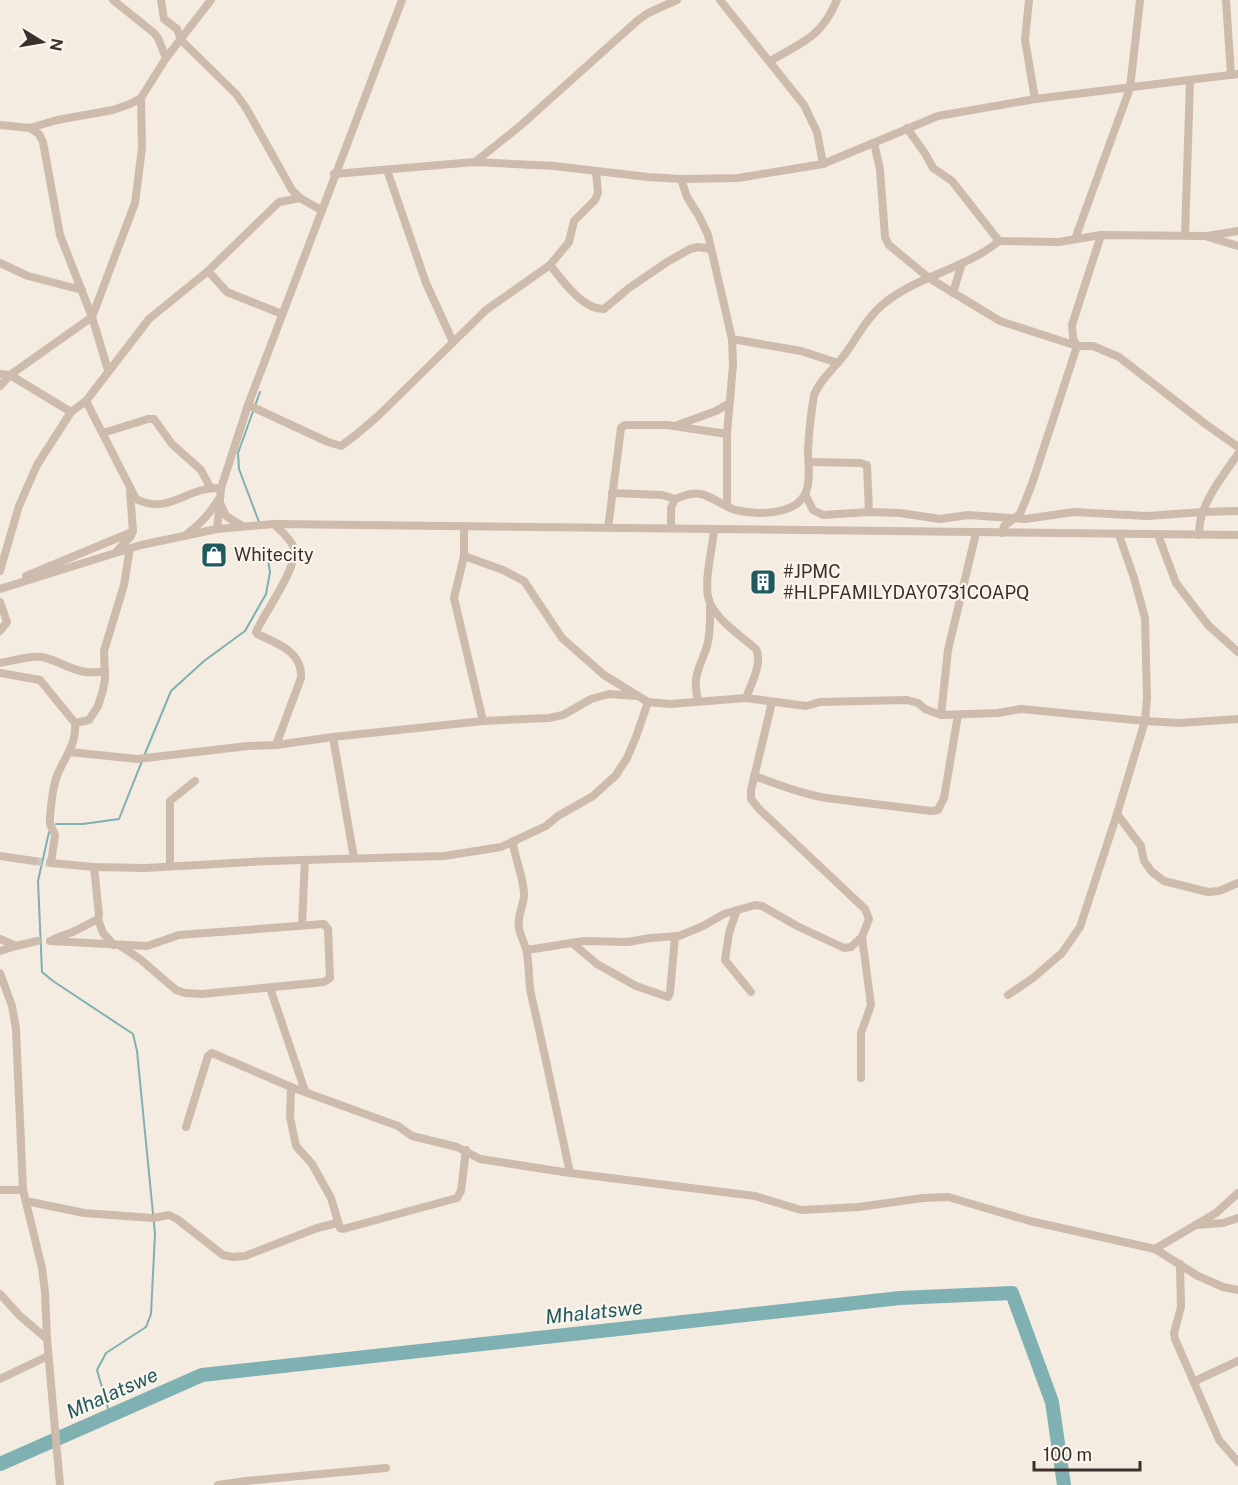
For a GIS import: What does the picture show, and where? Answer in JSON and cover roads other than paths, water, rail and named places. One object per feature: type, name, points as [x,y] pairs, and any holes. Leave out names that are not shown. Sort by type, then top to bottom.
[{"type":"street","points":[[113,0],[154,33],[166,58]]},
{"type":"street","points":[[161,0],[164,19],[177,28],[181,40],[236,94],[246,108],[285,180],[300,198],[321,210]]},
{"type":"street","points":[[0,125],[30,128],[57,120],[120,108],[141,98],[166,58],[211,0]]},
{"type":"street","points":[[217,529],[221,488],[248,405],[402,0]]},
{"type":"street","points":[[648,13],[655,0]]},
{"type":"street","points":[[475,162],[520,126],[648,13],[676,0]]},
{"type":"street","points":[[720,0],[804,105],[817,132],[823,164]]},
{"type":"street","points":[[770,61],[819,32],[832,13],[837,0]]},
{"type":"street","points":[[1029,0],[1025,40],[1035,99]]},
{"type":"street","points":[[1075,239],[1130,88],[1140,0]]},
{"type":"street","points":[[334,174],[475,162],[554,166],[648,177],[738,178],[823,164],[938,116],[1035,99],[1234,75],[1226,0]]},
{"type":"street","points":[[1185,236],[1190,81]]},
{"type":"street","points":[[0,386],[10,375],[92,317],[135,203],[142,148],[141,98]]},
{"type":"street","points":[[0,132],[9,126]]},
{"type":"street","points":[[30,128],[39,134],[43,142],[60,235],[92,317],[108,370]]},
{"type":"street","points":[[907,128],[933,168],[952,181],[999,241]]},
{"type":"street","points":[[874,143],[880,169],[885,237],[889,245],[929,278],[1000,321],[1077,346],[1093,346],[1119,357],[1238,447]]},
{"type":"street","points":[[387,170],[426,284],[453,342]]},
{"type":"street","points":[[248,405],[341,446],[378,416],[486,310],[550,265],[569,242],[574,221],[595,200],[598,193],[596,171]]},
{"type":"street","points":[[681,179],[687,197],[708,235],[732,339],[733,365],[727,434],[727,506]]},
{"type":"street","points":[[0,571],[19,506],[37,465],[71,412],[86,401],[149,319],[208,271],[282,200],[285,180]]},
{"type":"street","points":[[282,200],[300,198]]},
{"type":"street","points":[[612,493],[662,495],[675,500],[698,494],[727,506],[759,513],[792,506],[805,494],[808,482],[814,395],[818,386],[838,363],[869,318],[882,304],[914,284],[984,254],[999,241],[1059,242],[1101,235],[1206,236],[1238,231]]},
{"type":"street","points":[[1002,533],[1004,526],[1020,514],[1032,484],[1077,346],[1072,325],[1101,235]]},
{"type":"street","points":[[1206,236],[1238,246]]},
{"type":"street","points":[[550,265],[577,296],[591,306],[604,309],[628,288],[690,249],[698,247],[711,249]]},
{"type":"street","points":[[0,263],[28,276],[82,290]]},
{"type":"street","points":[[953,293],[962,263]]},
{"type":"street","points":[[208,271],[226,292],[282,314]]},
{"type":"street","points":[[732,339],[801,351],[838,363]]},
{"type":"street","points":[[0,374],[10,375],[71,412]]},
{"type":"street","points":[[86,401],[136,499],[147,504],[159,505],[210,487],[221,488]]},
{"type":"street","points":[[673,426],[716,411],[728,404]]},
{"type":"street","points":[[103,434],[154,419],[172,444],[201,470],[210,487]]},
{"type":"street","points":[[608,528],[621,428],[625,425],[673,426],[727,434]]},
{"type":"street","points":[[1199,535],[1198,526],[1203,512],[1238,454]]},
{"type":"street","points":[[809,462],[867,465],[869,512]]},
{"type":"street","points":[[117,551],[132,532],[130,489]]},
{"type":"street","points":[[805,494],[813,510],[823,515],[869,512],[900,513],[940,519],[968,515],[1025,519],[1074,512],[1147,516],[1238,511]]},
{"type":"street","points":[[219,499],[226,516],[244,527]]},
{"type":"street","points":[[184,535],[197,527],[219,499]]},
{"type":"street","points":[[671,528],[671,508],[675,500]]},
{"type":"street","points":[[0,588],[117,551],[184,535],[217,529],[274,524],[1158,536],[1238,535]]},
{"type":"street","points":[[274,524],[287,536],[295,553],[279,590],[256,632],[292,652],[298,659],[301,669],[301,678],[276,745]]},
{"type":"street","points":[[464,526],[464,556],[454,598],[483,721]]},
{"type":"street","points":[[698,701],[696,675],[711,631],[707,587],[714,529]]},
{"type":"street","points":[[0,588],[132,532]]},
{"type":"street","points":[[941,715],[948,650],[976,533]]},
{"type":"street","points":[[1008,995],[1034,978],[1062,953],[1080,927],[1144,722],[1147,698],[1145,618],[1119,535]]},
{"type":"street","points":[[1158,536],[1176,583],[1208,625],[1238,652]]},
{"type":"street","points":[[75,723],[89,720],[94,714],[103,690],[104,651],[124,585],[130,548]]},
{"type":"street","points":[[464,556],[503,570],[524,581],[562,638],[604,675],[648,702],[670,704],[746,698],[806,706],[820,702],[907,700],[941,715],[998,713],[1020,709],[1144,722],[1179,723],[1238,719]]},
{"type":"street","points":[[0,602],[7,622],[0,631]]},
{"type":"street","points":[[710,602],[719,615],[756,649],[758,654],[759,661],[746,698]]},
{"type":"street","points":[[0,663],[40,657],[65,667],[91,673],[105,671]]},
{"type":"street","points":[[0,673],[40,680],[75,723],[75,736],[70,752],[54,785],[50,819],[55,835],[51,863],[94,867],[444,856],[488,850],[513,843],[546,826],[592,796],[616,775],[627,758],[648,702]]},
{"type":"street","points":[[70,752],[137,759],[483,721],[549,718],[563,715],[591,699],[609,694],[638,696]]},
{"type":"street","points":[[527,950],[572,943],[628,942],[675,936],[703,926],[724,914],[755,905],[762,906],[839,947],[851,947],[862,937],[869,919],[865,909],[751,799],[754,776],[772,702]]},
{"type":"street","points":[[754,776],[834,800],[938,810],[944,798],[958,715]]},
{"type":"street","points":[[333,737],[354,858]]},
{"type":"street","points":[[170,866],[170,801],[195,781]]},
{"type":"street","points":[[1117,814],[1141,846],[1144,861],[1152,872],[1164,881],[1208,892],[1220,891],[1238,884]]},
{"type":"street","points":[[513,843],[524,897],[518,921],[519,930],[527,950],[530,992],[570,1173]]},
{"type":"street","points":[[0,856],[34,861]]},
{"type":"street","points":[[302,925],[305,860]]},
{"type":"street","points":[[94,867],[98,919],[104,933],[116,945],[140,959],[176,990],[202,994],[324,982],[330,978],[327,925],[179,935],[147,946],[116,945],[50,941],[98,919]]},
{"type":"street","points":[[737,910],[729,933],[725,960],[751,992]]},
{"type":"street","points":[[572,943],[597,964],[636,986],[668,997],[675,936]]},
{"type":"street","points":[[861,1078],[861,1033],[871,1005],[862,937]]},
{"type":"street","points":[[0,939],[16,946]]},
{"type":"street","points":[[0,951],[37,941]]},
{"type":"street","points":[[0,973],[12,1006],[16,1029],[23,1190],[42,1268],[46,1339],[60,1485]]},
{"type":"street","points":[[270,988],[305,1091]]},
{"type":"street","points":[[186,1127],[209,1054],[216,1054],[291,1087],[398,1126],[412,1136],[466,1150],[480,1159],[570,1173],[755,1196],[801,1210],[859,1207],[948,1197],[1030,1221],[1155,1250],[1198,1276],[1223,1287],[1238,1290]]},
{"type":"street","points":[[291,1087],[290,1117],[296,1146],[312,1164],[331,1198],[337,1223],[343,1229],[457,1198],[461,1191],[466,1150]]},
{"type":"street","points":[[1,1189],[23,1190]]},
{"type":"street","points":[[1155,1250],[1226,1206],[1238,1193]]},
{"type":"street","points":[[26,1201],[84,1213],[153,1218],[169,1215],[177,1218],[214,1250],[233,1257],[244,1256],[317,1228],[337,1223]]},
{"type":"street","points":[[1196,1225],[1223,1224],[1238,1218]]},
{"type":"street","points":[[1180,1264],[1181,1307],[1174,1335],[1219,1440],[1238,1462]]},
{"type":"street","points":[[0,1294],[46,1339]]},
{"type":"street","points":[[0,1379],[48,1356]]},
{"type":"street","points":[[1195,1381],[1238,1361]]},
{"type":"street","points":[[218,1485],[386,1468]]},
{"type":"waterway","points":[[259,522],[239,469],[238,453],[260,392]]},
{"type":"waterway","points":[[144,756],[171,691],[204,661],[245,631],[266,594],[270,572],[266,548]]},
{"type":"waterway","points":[[56,824],[83,824],[119,819],[142,761]]},
{"type":"waterway","points":[[49,832],[38,881],[42,972],[133,1034],[137,1051],[155,1234],[151,1314],[146,1327],[106,1353],[97,1370],[110,1415]]},
{"type":"waterway","name":"Mhalatswe","points":[[0,1464],[202,1375],[900,1298],[1012,1293],[1052,1402],[1064,1485]]},
{"type":"tunnel","points":[[34,861],[51,863]]},
{"type":"place","name":"Whitecity","points":[[214,555]]},
{"type":"place","name":"#JPMC #HLPFAMILYDAY0731COAPQ","points":[[763,582]]}]
